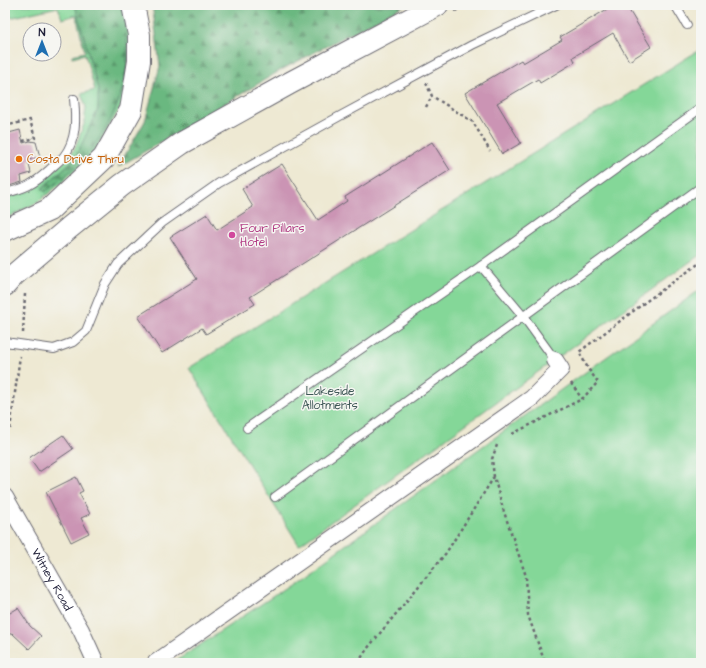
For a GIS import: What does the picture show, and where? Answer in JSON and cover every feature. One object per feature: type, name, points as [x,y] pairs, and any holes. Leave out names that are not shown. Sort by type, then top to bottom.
[{"type":"highway","points":[[5,230],[49,210],[104,158],[131,110],[139,61],[139,35],[133,5]]},
{"type":"highway","points":[[5,285],[14,275],[122,185],[182,143],[290,83],[445,9]]},
{"type":"street","points":[[155,663],[532,398],[561,369],[555,360]]},
{"type":"street","name":"Witney Road","points":[[5,497],[80,630],[96,663]]},
{"type":"lane","points":[[5,342],[54,349],[73,342],[86,331],[105,284],[118,264],[162,223],[219,183],[472,45],[556,5]]},
{"type":"lane","points":[[675,5],[687,25]]},
{"type":"lane","points":[[5,193],[25,188],[36,182],[64,156],[73,137],[75,127],[74,99]]},
{"type":"lane","points":[[247,428],[481,266],[701,108]]},
{"type":"lane","points":[[275,497],[701,187]]},
{"type":"lane","points":[[481,266],[524,316],[555,360]]},
{"type":"path","points":[[445,9],[467,5]]},
{"type":"path","points":[[426,83],[432,96],[473,122],[490,151]]},
{"type":"path","points":[[426,107],[432,96]]},
{"type":"path","points":[[5,126],[30,120],[35,138],[23,140]]},
{"type":"path","points":[[512,435],[582,399],[598,382],[579,352],[701,262]]},
{"type":"path","points":[[25,294],[30,289]]},
{"type":"path","points":[[500,442],[495,446],[492,459],[494,477],[504,512],[526,576],[528,615],[546,663]]},
{"type":"path","points":[[358,663],[367,649],[446,553],[494,477]]},
{"type":"green space","points":[[5,5],[75,5],[98,90],[99,101],[97,113],[79,150],[72,161],[42,188],[45,192],[62,179],[92,148],[104,131],[114,112],[122,92],[127,71],[128,50],[121,5],[125,5],[132,39],[124,101],[101,141],[88,159],[58,186],[36,203],[5,219],[5,198],[32,190],[39,185],[68,158],[75,148],[84,124],[86,107],[81,94],[95,90],[85,54],[72,57],[72,55],[85,52],[76,15],[62,19],[58,7],[5,19]]},
{"type":"green space","points":[[75,5],[121,5],[127,41],[127,64],[123,86],[107,127],[80,162],[45,192],[42,188],[72,161],[79,150],[98,109],[98,90]]},
{"type":"green space","points":[[151,5],[405,5],[281,70],[118,167],[145,121],[160,66]]},
{"type":"green space","name":"Lakeside Allotments","points":[[701,49],[701,254],[299,545],[189,368]]},
{"type":"green space","points":[[701,289],[701,663],[173,663],[290,585]]},
{"type":"building","points":[[614,5],[626,5],[651,47],[629,61],[613,33],[573,57],[575,62],[540,83],[538,79],[497,103],[521,143],[502,154],[465,93],[521,60],[523,63],[562,40],[560,37]]},
{"type":"building","name":"Costa Drive Thru","points":[[20,130],[23,143],[30,141],[36,142],[40,157],[28,160],[31,173],[21,176],[22,182],[9,186],[7,179],[5,180],[5,134]]},
{"type":"building","points":[[432,142],[450,170],[250,297],[255,304],[206,334],[202,328],[162,353],[138,316],[197,279],[170,237],[207,214],[217,230],[253,207],[242,189],[282,164],[318,220],[347,201],[345,197]]},
{"type":"building","points":[[63,435],[73,449],[39,472],[29,458]]},
{"type":"building","points":[[76,477],[83,491],[79,493],[90,514],[81,518],[89,533],[71,542],[46,492]]},
{"type":"building","points":[[18,608],[30,626],[41,636],[29,649],[12,633],[5,637],[5,616]]},
{"type":"place","name":"Costa Drive Thru","points":[[19,159]]},
{"type":"place","name":"Four Pillars Hotel","points":[[232,235]]}]
